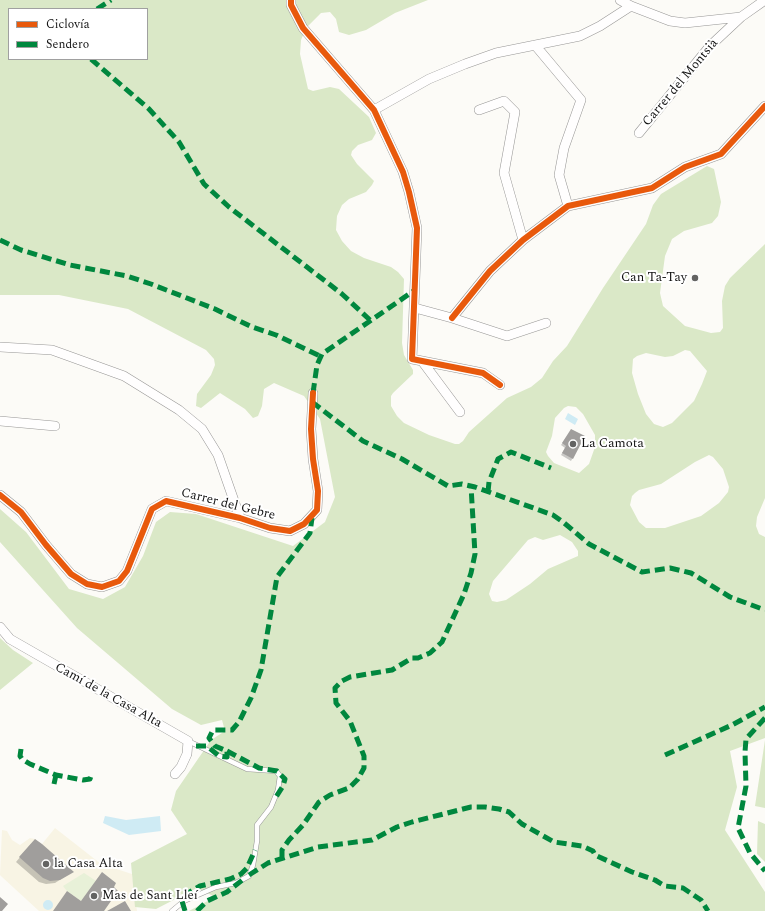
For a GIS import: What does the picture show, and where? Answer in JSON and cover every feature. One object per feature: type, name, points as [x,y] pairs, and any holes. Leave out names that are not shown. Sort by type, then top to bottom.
[{"type":"street","points":[[290,0],[303,28],[374,110],[402,172],[409,192],[417,228],[412,360],[483,373],[500,384]]},
{"type":"street","points":[[620,0],[670,22],[685,23],[741,17]]},
{"type":"street","name":"Carrer del Montsià","points":[[639,133],[710,46],[741,17],[765,0]]},
{"type":"street","points":[[374,110],[429,80],[465,64],[496,53],[580,36],[600,26],[631,6]]},
{"type":"street","points":[[535,45],[581,100],[564,148],[559,175],[568,206]]},
{"type":"street","points":[[479,110],[504,101],[515,112],[504,173],[523,240]]},
{"type":"street","points":[[452,318],[490,271],[523,240],[568,206],[652,188],[685,167],[721,154],[765,106]]},
{"type":"street","points":[[415,308],[452,318],[507,336],[546,322]]},
{"type":"street","points":[[0,346],[52,350],[124,376],[179,410],[202,429],[218,455],[240,518]]},
{"type":"street","points":[[422,361],[460,412]]},
{"type":"street","name":"Carrer del Gebre","points":[[0,495],[21,512],[46,546],[71,574],[87,584],[102,587],[119,581],[127,571],[152,509],[166,501],[240,518],[270,528],[290,531],[304,524],[317,510],[318,491],[313,459],[311,429],[313,393]]},
{"type":"street","points":[[0,421],[55,426]]},
{"type":"street","name":"Camí de la Casa Alta","points":[[0,627],[10,639],[188,741]]},
{"type":"street","points":[[175,774],[181,767],[187,754],[188,741]]},
{"type":"lane","points":[[172,911],[184,901],[216,887],[236,883],[249,876],[253,865],[257,841],[257,825],[271,807],[278,790],[280,776],[276,771],[247,770],[188,741]]},
{"type":"shaded area","points":[[55,828],[101,864],[132,874],[137,911],[39,911],[0,875],[2,830],[7,831],[12,840],[20,845],[30,838],[35,839],[42,844]]},
{"type":"green space","points":[[0,0],[428,0],[395,13],[366,30],[349,35],[339,32],[336,19],[330,12],[321,13],[306,28],[301,40],[300,54],[308,89],[313,91],[330,87],[339,89],[369,117],[376,133],[372,140],[358,145],[352,151],[351,155],[357,164],[374,181],[366,192],[349,199],[342,205],[337,216],[336,230],[342,241],[351,251],[364,258],[391,267],[404,279],[402,343],[404,355],[413,370],[413,374],[393,393],[391,396],[391,406],[397,416],[404,423],[429,435],[455,444],[459,444],[463,441],[469,432],[507,398],[531,387],[542,378],[553,361],[567,346],[603,288],[646,224],[653,205],[661,194],[707,166],[714,169],[721,202],[718,216],[712,223],[684,231],[672,239],[665,256],[660,293],[663,306],[685,326],[711,333],[720,332],[723,328],[722,301],[725,286],[730,278],[765,244],[765,498],[757,517],[756,526],[759,534],[765,537],[765,738],[730,751],[737,787],[725,830],[765,892],[765,911],[189,911],[215,897],[197,888],[156,909],[135,907],[131,863],[187,834],[171,810],[176,791],[211,740],[225,731],[222,720],[201,725],[172,709],[77,628],[0,542],[0,509],[26,532],[69,589],[103,599],[125,587],[143,556],[156,522],[170,512],[196,514],[293,546],[325,522],[335,497],[320,419],[304,396],[274,383],[264,389],[262,406],[258,416],[253,418],[245,409],[220,393],[201,408],[196,406],[197,394],[211,375],[215,365],[214,359],[206,350],[128,309],[59,295],[0,295]],"holes":[[[685,350],[690,351],[707,371],[702,384],[694,401],[672,423],[663,427],[654,424],[646,414],[638,394],[632,373],[633,359],[646,353],[665,357],[673,356]],[[568,406],[576,407],[583,414],[595,435],[595,447],[589,464],[579,473],[554,463],[546,452],[552,436],[555,418],[564,408]],[[709,455],[713,457],[723,469],[729,487],[728,492],[719,503],[701,516],[665,528],[646,528],[639,522],[630,505],[632,496],[639,490],[661,484],[695,462]],[[560,535],[572,542],[578,551],[578,556],[548,569],[530,584],[506,600],[497,602],[492,601],[489,594],[493,581],[528,540],[535,537],[543,540]]]},
{"type":"green space","points":[[0,638],[13,650],[33,663],[0,690]]},
{"type":"green space","points":[[765,740],[765,808],[755,806]]},
{"type":"green space","points":[[758,821],[765,824],[765,862],[757,854]]},
{"type":"green space","points":[[84,873],[96,881],[81,901],[67,891],[63,886]]},
{"type":"water","points":[[568,413],[578,419],[575,425],[565,419]]},
{"type":"water","points":[[105,816],[126,820],[160,816],[161,831],[129,835],[103,823]]},
{"type":"water","points":[[46,900],[50,900],[52,901],[52,909],[46,910],[43,907],[43,903]]},
{"type":"building","name":"La Camota","points":[[571,429],[585,436],[573,459],[562,453],[566,446],[562,443]]},
{"type":"building","name":"la Casa Alta","points":[[35,839],[74,872],[60,880],[50,881],[43,878],[19,857]]},
{"type":"building","points":[[102,872],[116,883],[114,887],[118,891],[104,911],[53,911],[67,891],[81,901]]},
{"type":"building","points":[[0,897],[8,904],[2,911],[0,911]]},
{"type":"building","points":[[125,901],[131,911],[107,911]]},
{"type":"marked path","points":[[99,8],[111,0]]},
{"type":"marked path","points":[[92,60],[149,109],[179,142],[204,184],[229,207],[342,294],[370,320]]},
{"type":"marked path","points":[[0,240],[21,250],[70,265],[127,276],[151,284],[215,309],[252,327],[276,335],[320,356]]},
{"type":"marked path","points":[[313,393],[317,365],[322,354],[415,290]]},
{"type":"marked path","points":[[312,402],[363,441],[402,459],[448,486],[462,484],[475,487],[553,515],[589,544],[642,572],[670,568],[691,573],[730,597],[765,610]]},
{"type":"marked path","points":[[488,492],[489,482],[498,459],[511,452],[551,468]]},
{"type":"marked path","points":[[282,858],[282,850],[303,825],[319,802],[330,795],[349,788],[358,779],[364,768],[364,756],[350,721],[336,703],[335,688],[342,681],[350,677],[392,670],[412,658],[418,658],[430,653],[442,642],[464,594],[475,554],[471,486]]},
{"type":"marked path","points":[[196,746],[207,746],[219,756],[227,757],[227,751],[215,746],[209,738],[213,730],[232,730],[239,722],[251,698],[261,670],[277,577],[310,533],[312,518]]},
{"type":"marked path","points":[[665,755],[732,725],[765,707]]},
{"type":"marked path","points":[[765,718],[746,739],[746,786],[738,828],[750,853],[765,871]]},
{"type":"marked path","points":[[21,749],[20,756],[22,759],[56,775],[83,780],[90,779],[91,776]]},
{"type":"marked path","points":[[227,751],[259,768],[277,771],[285,779],[283,786],[274,800]]},
{"type":"marked path","points":[[54,784],[56,775]]},
{"type":"marked path","points":[[249,875],[268,863],[318,847],[372,840],[397,827],[412,822],[471,807],[485,807],[509,812],[522,824],[554,842],[582,846],[593,851],[595,855],[632,872],[655,880],[665,886],[683,888],[701,900],[708,911]]},
{"type":"marked path","points":[[185,911],[182,901],[188,893],[200,886],[230,879],[241,874],[247,868],[255,850]]},
{"type":"marked path","points":[[197,911],[207,901],[227,892],[245,878]]},
{"type":"cycle path","points":[[291,0],[291,5],[303,28],[374,110],[403,172],[417,228],[412,359],[483,373],[500,385]]},
{"type":"cycle path","points":[[452,318],[490,271],[523,240],[568,206],[652,188],[685,167],[721,154],[765,106]]},
{"type":"cycle path","points":[[0,495],[21,512],[46,545],[71,574],[87,584],[102,587],[119,581],[127,571],[152,509],[166,501],[240,518],[270,528],[290,531],[304,524],[317,510],[318,491],[313,459],[311,429],[313,393]]},
{"type":"place","name":"Can Ta-Tay","points":[[695,278]]},
{"type":"place","name":"La Camota","points":[[573,444]]},
{"type":"place","name":"la Casa Alta","points":[[46,864]]},
{"type":"place","name":"Mas de Sant Lleí","points":[[94,896]]}]
